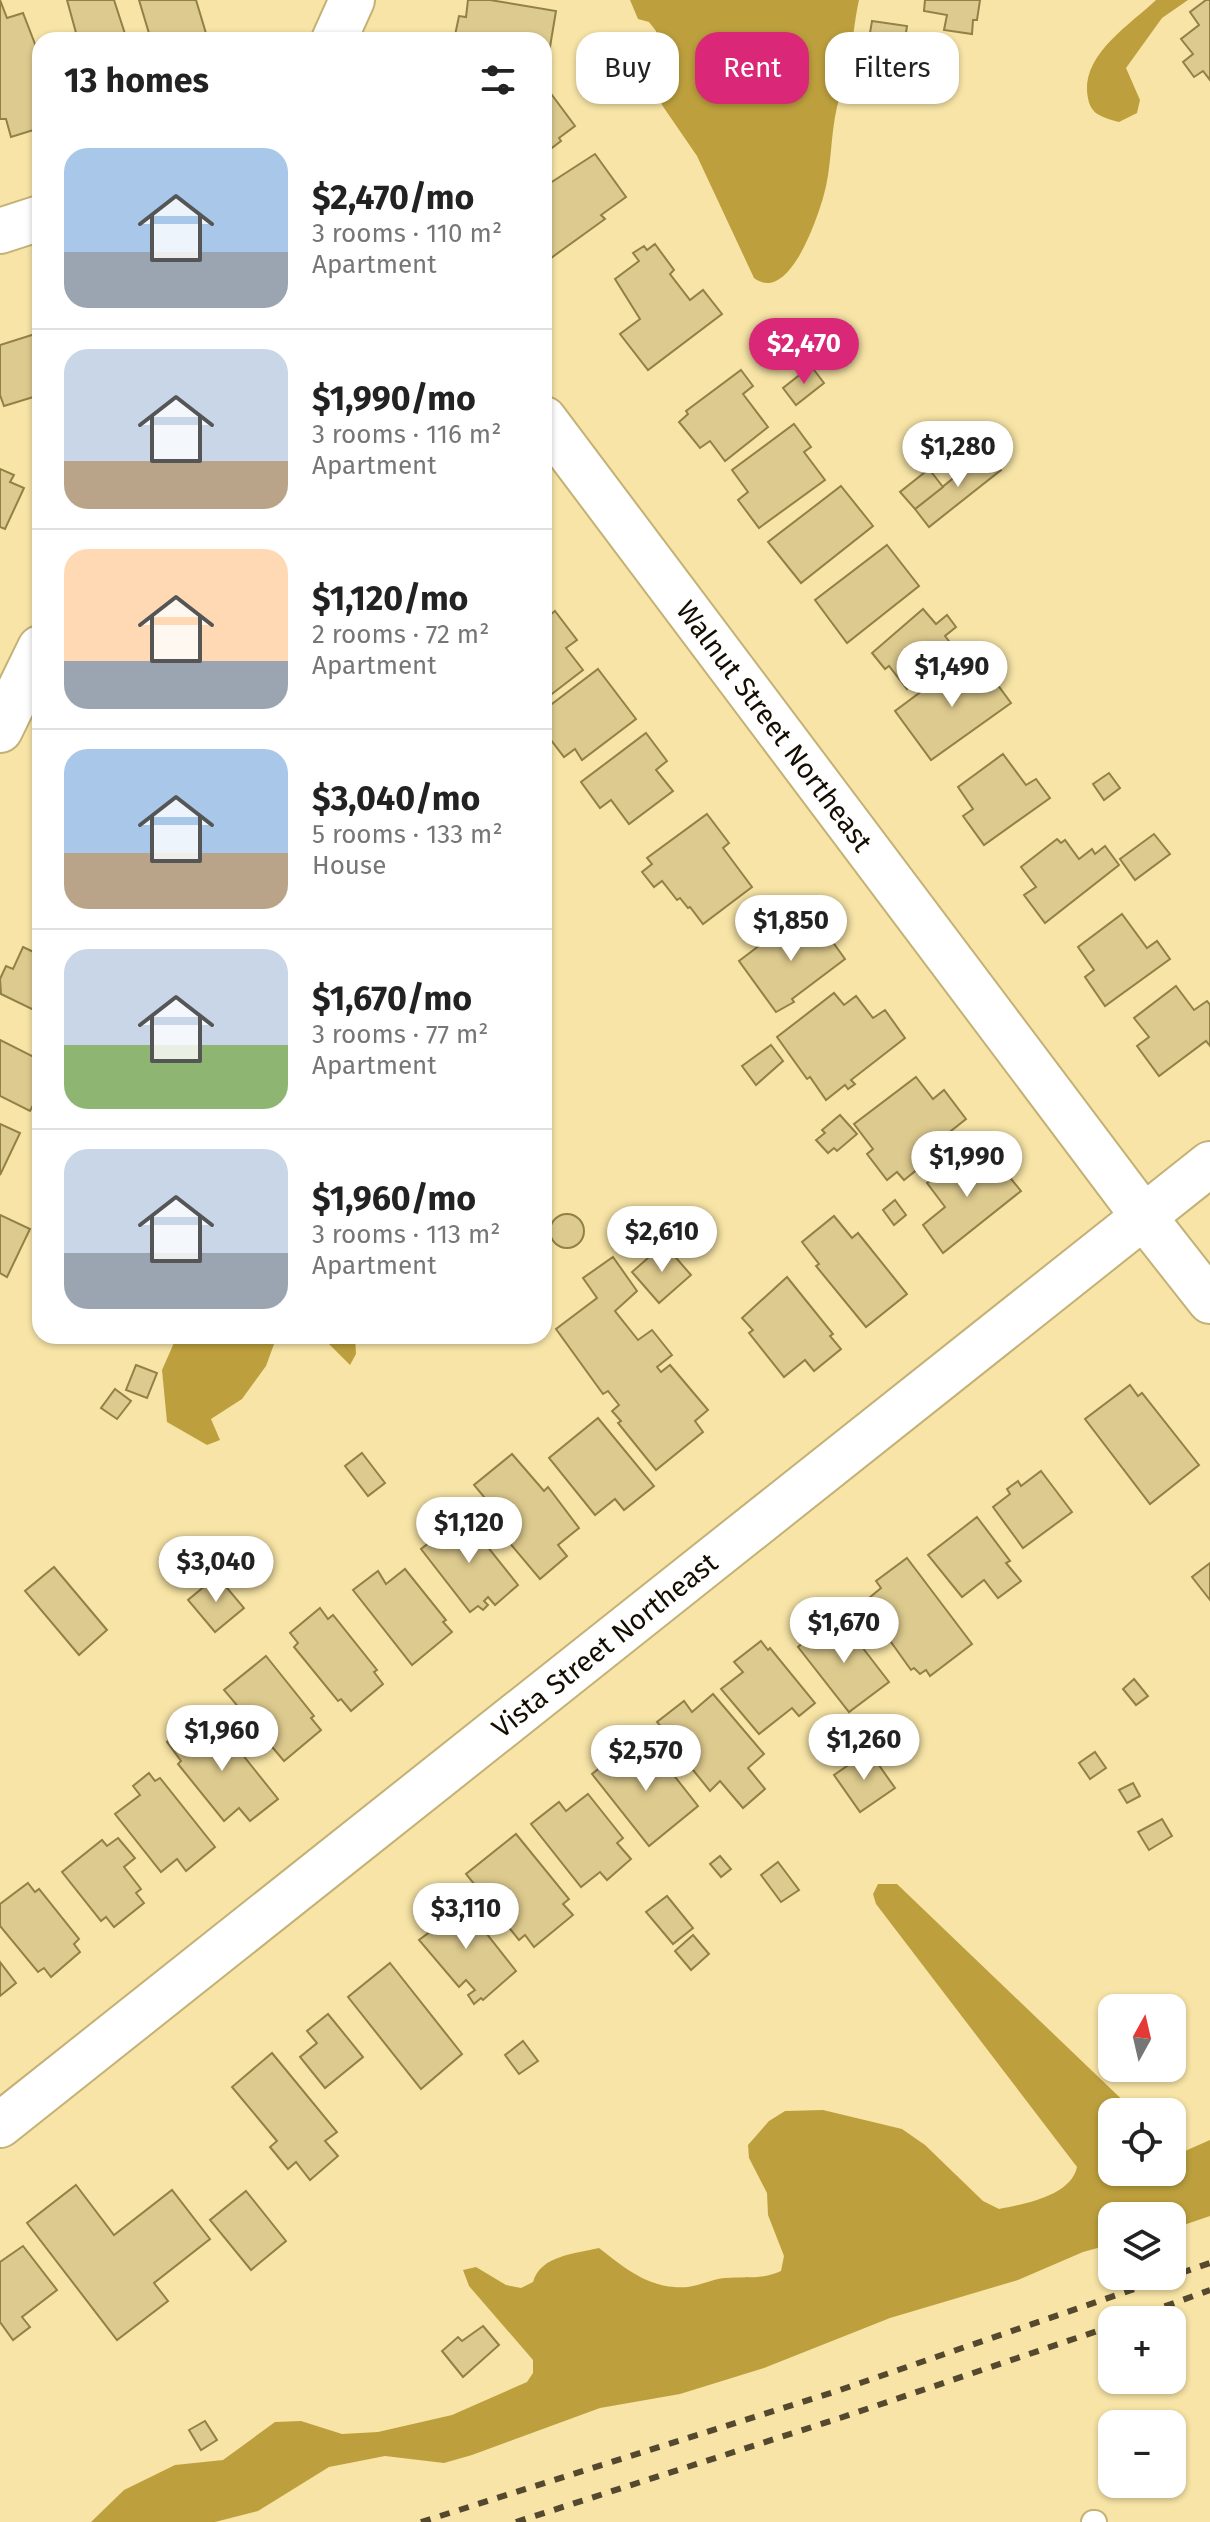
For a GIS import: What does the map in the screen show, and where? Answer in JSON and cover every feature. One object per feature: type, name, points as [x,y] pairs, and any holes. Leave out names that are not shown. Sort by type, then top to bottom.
[{"type":"street","points":[[338,32],[352,0]]},
{"type":"street","points":[[0,231],[32,221]]},
{"type":"street","name":"Walnut Street Northeast","points":[[552,430],[1210,1301]]},
{"type":"street","points":[[0,730],[32,664]]},
{"type":"street","name":"Vista Street Northeast","points":[[0,2125],[1210,1164]]},
{"type":"shaded area","points":[[630,0],[859,0],[854,32],[825,32],[825,104],[838,104],[828,176],[807,241],[799,257],[778,280],[766,283],[754,278],[697,156],[662,105],[679,104],[679,32],[656,32],[649,22],[638,19]]},
{"type":"shaded area","points":[[1156,0],[1188,0],[1162,18],[1126,68],[1140,100],[1137,113],[1119,122],[1100,116],[1092,109],[1087,91],[1093,64],[1111,40]]},
{"type":"shaded area","points":[[173,1344],[274,1344],[266,1366],[242,1399],[211,1419],[220,1440],[207,1445],[167,1422],[162,1370]]},
{"type":"shaded area","points":[[329,1344],[355,1344],[356,1354],[350,1365]]},
{"type":"shaded area","points":[[878,1884],[897,1884],[1098,2077],[1098,2082],[1104,2082],[1120,2098],[1098,2098],[1098,2186],[1186,2186],[1186,2151],[1210,2140],[1210,2216],[1186,2224],[1186,2202],[1098,2202],[1098,2248],[1018,2280],[890,2318],[764,2368],[680,2394],[600,2408],[444,2463],[385,2456],[329,2467],[258,2511],[215,2522],[91,2522],[124,2490],[175,2465],[223,2460],[275,2422],[301,2421],[342,2434],[378,2432],[452,2415],[527,2382],[533,2373],[533,2360],[469,2286],[463,2270],[476,2267],[506,2285],[521,2288],[533,2282],[543,2266],[551,2261],[599,2248],[640,2277],[675,2287],[725,2278],[760,2277],[781,2271],[784,2256],[768,2215],[767,2193],[749,2158],[748,2145],[769,2121],[785,2111],[823,2110],[902,2129],[925,2145],[983,2201],[999,2209],[1045,2197],[1066,2185],[1077,2167],[876,1904],[873,1894]]},
{"type":"building","points":[[0,0],[7,18],[23,13],[32,36],[32,130],[11,137],[6,119],[0,119]]},
{"type":"building","points":[[67,0],[114,0],[124,32],[76,32]]},
{"type":"building","points":[[139,0],[196,0],[206,32],[149,32]]},
{"type":"building","points":[[468,0],[490,0],[556,11],[552,35],[552,32],[456,32],[459,16],[466,17]]},
{"type":"building","points":[[925,0],[980,0],[972,34],[944,30],[947,15],[924,11]]},
{"type":"building","points":[[1210,0],[1210,80],[1203,71],[1194,77],[1183,62],[1193,54],[1181,39],[1199,25],[1190,12]]},
{"type":"building","points":[[872,21],[907,26],[906,32],[870,32]]},
{"type":"building","points":[[552,95],[575,126],[559,138],[561,141],[552,148]]},
{"type":"building","points":[[595,154],[626,197],[601,215],[605,219],[552,257],[552,182]]},
{"type":"building","points":[[655,244],[674,270],[670,274],[690,300],[703,290],[722,314],[648,370],[620,334],[640,319],[615,279],[639,261],[633,253],[644,246],[647,250]]},
{"type":"building","points":[[32,335],[32,397],[4,406],[0,395],[0,345]]},
{"type":"building","points":[[811,366],[824,383],[796,405],[783,388]]},
{"type":"building","points":[[741,370],[753,386],[743,394],[768,427],[725,461],[710,441],[700,448],[679,422],[688,414],[686,411]]},
{"type":"building","points":[[794,424],[811,447],[804,452],[825,480],[759,528],[738,500],[748,492],[732,470]]},
{"type":"building","points":[[986,452],[1001,470],[929,527],[915,509]]},
{"type":"building","points":[[0,469],[14,475],[10,482],[24,488],[5,529],[0,527]]},
{"type":"building","points":[[929,469],[943,487],[915,509],[900,492]]},
{"type":"building","points":[[841,486],[873,526],[801,583],[768,542]]},
{"type":"building","points":[[887,545],[919,586],[847,643],[815,600]]},
{"type":"building","points":[[923,609],[936,624],[947,615],[956,627],[945,636],[956,650],[907,689],[889,666],[885,669],[872,653]]},
{"type":"building","points":[[555,611],[577,640],[566,648],[583,670],[552,694],[552,613]]},
{"type":"building","points":[[961,662],[973,679],[986,669],[1011,703],[931,760],[895,711]]},
{"type":"building","points":[[598,669],[636,719],[582,760],[575,749],[564,757],[552,741],[552,704]]},
{"type":"building","points":[[646,733],[667,761],[656,770],[673,791],[629,824],[611,800],[600,808],[581,782]]},
{"type":"building","points":[[1003,754],[1026,785],[1036,779],[1050,798],[984,845],[963,816],[973,809],[958,787]]},
{"type":"building","points":[[1109,773],[1120,788],[1104,800],[1093,784]]},
{"type":"building","points":[[707,814],[729,843],[723,848],[752,887],[703,924],[662,881],[654,887],[642,872],[652,864],[647,858]]},
{"type":"building","points":[[1154,834],[1170,854],[1135,880],[1120,859]]},
{"type":"building","points":[[1057,839],[1061,843],[1065,840],[1079,859],[1092,849],[1095,854],[1105,846],[1119,865],[1045,923],[1024,895],[1036,887],[1021,867]]},
{"type":"building","points":[[1122,914],[1147,948],[1157,941],[1170,959],[1105,1006],[1085,977],[1094,970],[1078,947]]},
{"type":"building","points":[[797,917],[813,938],[824,930],[845,959],[792,999],[794,1002],[776,1012],[739,961]]},
{"type":"building","points":[[23,947],[32,951],[32,1009],[1,994],[0,979],[6,966],[13,969]]},
{"type":"building","points":[[1176,986],[1194,1010],[1207,1001],[1210,1005],[1210,1046],[1206,1041],[1159,1076],[1137,1046],[1149,1037],[1134,1018]]},
{"type":"building","points":[[834,993],[844,1005],[856,996],[873,1018],[885,1010],[905,1038],[851,1080],[855,1084],[848,1089],[845,1085],[826,1100],[777,1037]]},
{"type":"building","points":[[0,1040],[32,1056],[32,1107],[30,1111],[0,1096]]},
{"type":"building","points":[[771,1045],[783,1061],[756,1085],[742,1066]]},
{"type":"building","points":[[916,1077],[933,1099],[944,1090],[966,1119],[913,1161],[919,1168],[904,1180],[897,1172],[887,1180],[867,1154],[873,1149],[854,1124]]},
{"type":"building","points":[[840,1115],[857,1134],[837,1151],[834,1148],[828,1153],[816,1140],[825,1133],[822,1130]]},
{"type":"building","points":[[0,1124],[20,1133],[0,1175]]},
{"type":"building","points":[[971,1150],[988,1172],[998,1163],[1021,1191],[943,1253],[923,1225],[945,1207],[927,1183]]},
{"type":"building","points":[[895,1200],[906,1215],[894,1225],[883,1210]]},
{"type":"building","points":[[630,1213],[641,1225],[627,1237],[616,1226]]},
{"type":"building","points":[[567,1214],[579,1219],[584,1231],[579,1243],[567,1248],[555,1243],[552,1225],[555,1219]]},
{"type":"building","points":[[0,1215],[30,1229],[7,1277],[0,1273]]},
{"type":"building","points":[[834,1216],[852,1238],[858,1233],[907,1294],[866,1327],[816,1266],[819,1264],[802,1242]]},
{"type":"building","points":[[664,1244],[691,1275],[659,1303],[632,1272]]},
{"type":"building","points":[[613,1257],[637,1291],[615,1311],[638,1340],[652,1330],[672,1355],[657,1367],[661,1372],[670,1365],[708,1410],[695,1421],[703,1432],[656,1470],[618,1423],[621,1421],[612,1411],[619,1405],[608,1391],[603,1394],[556,1329],[597,1298],[583,1278]]},
{"type":"building","points":[[787,1277],[833,1334],[830,1336],[841,1349],[814,1371],[805,1360],[784,1377],[749,1333],[753,1330],[742,1318]]},
{"type":"building","points":[[136,1365],[157,1373],[147,1398],[126,1390]]},
{"type":"building","points":[[1130,1385],[1138,1396],[1142,1393],[1199,1465],[1150,1504],[1085,1419]]},
{"type":"building","points":[[115,1389],[131,1401],[117,1419],[101,1408]]},
{"type":"building","points":[[598,1418],[654,1486],[624,1510],[615,1499],[595,1515],[549,1458]]},
{"type":"building","points":[[362,1453],[385,1483],[368,1496],[345,1466]]},
{"type":"building","points":[[512,1454],[544,1491],[548,1487],[579,1528],[558,1545],[567,1556],[540,1579],[487,1516],[495,1510],[474,1485]]},
{"type":"building","points":[[1041,1471],[1072,1512],[1023,1548],[993,1507],[1010,1494],[1007,1489],[1018,1481],[1021,1486]]},
{"type":"building","points":[[454,1512],[460,1519],[463,1516],[518,1585],[495,1605],[488,1597],[484,1601],[488,1605],[483,1610],[478,1606],[470,1612],[421,1549],[447,1529],[442,1521]]},
{"type":"building","points":[[977,1517],[1021,1581],[998,1598],[984,1580],[962,1597],[928,1555]]},
{"type":"building","points":[[907,1558],[972,1644],[930,1676],[926,1670],[920,1674],[914,1668],[911,1670],[863,1603],[881,1588],[876,1581]]},
{"type":"building","points":[[1210,1563],[1210,1600],[1192,1577]]},
{"type":"building","points":[[54,1567],[107,1630],[79,1655],[25,1591]]},
{"type":"building","points":[[405,1569],[452,1632],[412,1665],[353,1590],[378,1571],[386,1584]]},
{"type":"building","points":[[217,1576],[244,1608],[215,1632],[188,1600]]},
{"type":"building","points":[[320,1608],[328,1619],[333,1615],[377,1670],[374,1672],[383,1684],[351,1711],[341,1699],[338,1701],[294,1647],[298,1643],[290,1633]]},
{"type":"building","points":[[842,1621],[889,1682],[849,1712],[798,1647],[818,1630],[822,1635]]},
{"type":"building","points":[[761,1641],[815,1703],[799,1716],[792,1708],[759,1734],[721,1689],[743,1672],[734,1662]]},
{"type":"building","points":[[266,1656],[314,1716],[311,1718],[321,1730],[284,1761],[224,1690]]},
{"type":"building","points":[[1134,1679],[1148,1696],[1136,1705],[1123,1689]]},
{"type":"building","points":[[713,1694],[764,1754],[748,1768],[765,1789],[743,1808],[720,1781],[710,1791],[657,1722],[684,1701],[692,1712]]},
{"type":"building","points":[[212,1724],[218,1732],[222,1729],[278,1799],[250,1821],[239,1808],[224,1821],[178,1764],[181,1761],[167,1742],[189,1725],[198,1736]]},
{"type":"building","points":[[650,1745],[698,1806],[649,1846],[592,1774],[620,1752],[628,1762]]},
{"type":"building","points":[[869,1751],[895,1788],[860,1812],[834,1775]]},
{"type":"building","points":[[1095,1752],[1106,1768],[1090,1779],[1079,1763]]},
{"type":"building","points":[[149,1773],[155,1781],[160,1778],[215,1847],[186,1871],[177,1859],[161,1872],[115,1814],[140,1795],[133,1786]]},
{"type":"building","points":[[1133,1783],[1140,1796],[1127,1803],[1119,1790]]},
{"type":"building","points":[[588,1794],[623,1838],[617,1843],[631,1859],[607,1880],[600,1872],[581,1887],[531,1824],[559,1802],[566,1811]]},
{"type":"building","points":[[1162,1819],[1172,1836],[1149,1850],[1138,1832]]},
{"type":"building","points":[[516,1834],[569,1899],[563,1904],[573,1915],[534,1947],[525,1935],[519,1940],[466,1874]]},
{"type":"building","points":[[118,1838],[135,1858],[124,1867],[141,1889],[136,1893],[144,1903],[114,1927],[106,1917],[101,1921],[62,1872],[102,1840],[107,1846]]},
{"type":"building","points":[[720,1856],[731,1869],[721,1877],[710,1864]]},
{"type":"building","points":[[778,1862],[799,1890],[781,1902],[761,1875]]},
{"type":"building","points":[[28,1883],[35,1892],[39,1889],[79,1939],[74,1944],[80,1952],[51,1977],[44,1968],[38,1972],[0,1926],[0,1904]]},
{"type":"building","points":[[667,1896],[693,1928],[673,1944],[646,1912]]},
{"type":"building","points":[[444,1903],[452,1913],[464,1905],[516,1971],[483,2000],[481,1998],[474,2004],[468,1995],[475,1990],[466,1980],[459,1987],[419,1940],[431,1931],[423,1921]]},
{"type":"building","points":[[693,1935],[709,1954],[691,1970],[675,1951]]},
{"type":"building","points":[[0,1962],[16,1983],[0,1996]]},
{"type":"building","points":[[390,1963],[462,2054],[421,2089],[348,1997]]},
{"type":"building","points":[[328,2014],[363,2057],[325,2088],[300,2057],[317,2043],[307,2031]]},
{"type":"building","points":[[523,2041],[538,2061],[519,2074],[505,2055]]},
{"type":"building","points":[[272,2053],[337,2132],[325,2141],[338,2156],[310,2180],[296,2162],[288,2169],[270,2147],[277,2141],[232,2087]]},
{"type":"building","points":[[76,2185],[114,2235],[172,2190],[210,2239],[154,2283],[168,2301],[117,2340],[27,2223]]},
{"type":"building","points":[[246,2191],[286,2241],[251,2270],[210,2220]]},
{"type":"building","points":[[23,2246],[57,2290],[22,2317],[30,2327],[13,2340],[0,2322],[0,2262]]},
{"type":"building","points":[[483,2326],[499,2345],[463,2377],[442,2351],[458,2337],[462,2341]]},
{"type":"building","points":[[205,2421],[217,2440],[201,2450],[189,2430]]},
{"type":"railway","points":[[421,2522],[834,2392],[1210,2263]]},
{"type":"railway","points":[[1166,2306],[1210,2290]]},
{"type":"railway","points":[[516,2522],[1098,2331]]}]
